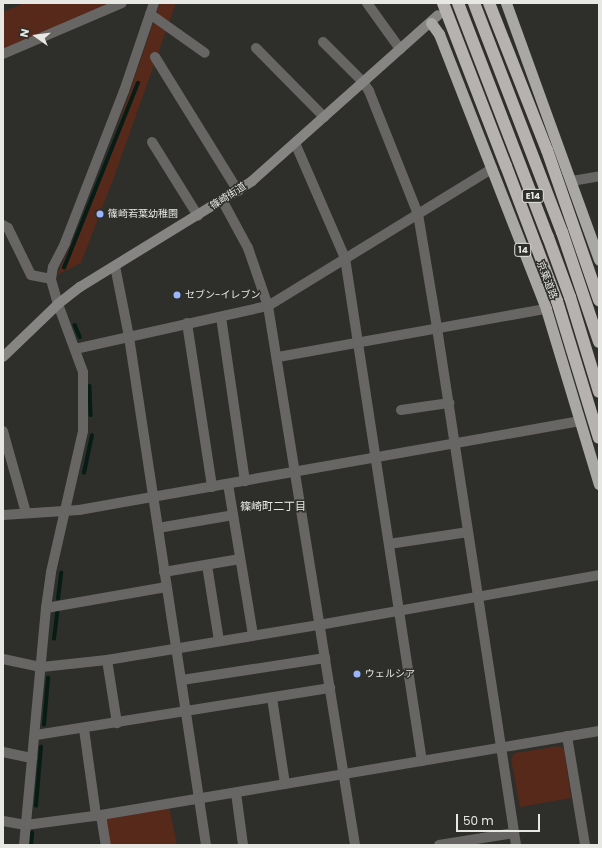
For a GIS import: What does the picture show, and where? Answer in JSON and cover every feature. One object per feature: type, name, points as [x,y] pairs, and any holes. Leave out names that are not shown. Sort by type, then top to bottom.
[{"type":"highway","name":"E14","points":[[443,3],[567,330],[599,438]]},
{"type":"highway","name":"京葉道路","points":[[458,3],[561,270],[599,392]]},
{"type":"highway","name":"E14","points":[[474,3],[562,232],[599,342]]},
{"type":"highway","name":"E14","points":[[489,3],[546,150],[599,300]]},
{"type":"highway","points":[[506,3],[572,181],[599,260]]},
{"type":"highway","name":"京葉道路","points":[[435,19],[439,34],[546,309],[599,484]]},
{"type":"main road","name":"篠崎街道","points":[[3,357],[58,304],[115,266],[238,191],[295,143],[435,19]]},
{"type":"street","points":[[3,54],[122,3]]},
{"type":"street","points":[[24,845],[32,758],[36,735],[46,608],[82,431],[83,372],[58,304],[51,279],[53,267],[79,207],[154,3]]},
{"type":"street","points":[[367,3],[400,49]]},
{"type":"street","points":[[150,14],[204,52]]},
{"type":"street","points":[[323,42],[363,82],[418,214],[438,328],[516,845]]},
{"type":"street","points":[[256,48],[324,117]]},
{"type":"street","points":[[155,57],[238,191]]},
{"type":"street","points":[[152,142],[198,216]]},
{"type":"street","points":[[295,143],[345,258],[422,761]]},
{"type":"street","points":[[75,349],[268,306],[492,169]]},
{"type":"street","points":[[572,181],[599,176]]},
{"type":"street","points":[[222,200],[248,248],[268,306],[297,472],[319,625],[355,845]]},
{"type":"street","points":[[3,225],[8,228],[31,275],[51,279]]},
{"type":"street","points":[[115,266],[129,337],[206,845]]},
{"type":"street","points":[[278,357],[546,309]]},
{"type":"street","points":[[221,317],[245,481]]},
{"type":"street","points":[[187,324],[212,487]]},
{"type":"street","points":[[401,410],[449,403]]},
{"type":"street","points":[[3,514],[65,511],[153,497],[580,421]]},
{"type":"street","points":[[3,432],[26,513]]},
{"type":"street","points":[[228,484],[253,635]]},
{"type":"street","points":[[158,528],[233,515]]},
{"type":"street","points":[[389,544],[468,532]]},
{"type":"street","points":[[164,572],[240,559]]},
{"type":"street","points":[[207,565],[219,641]]},
{"type":"street","points":[[3,659],[42,667],[107,660],[478,598],[599,575]]},
{"type":"street","points":[[46,608],[166,587]]},
{"type":"street","points":[[182,680],[325,658]]},
{"type":"street","points":[[107,660],[117,723]]},
{"type":"street","points":[[36,735],[84,729],[330,688]]},
{"type":"street","points":[[272,698],[285,784]]},
{"type":"street","points":[[84,729],[99,816],[106,845]]},
{"type":"street","points":[[3,821],[26,825],[99,816],[599,731]]},
{"type":"street","points":[[567,736],[585,845]]},
{"type":"street","points":[[3,752],[32,758]]},
{"type":"street","points":[[236,793],[243,845]]},
{"type":"street","points":[[439,845],[514,833]]},
{"type":"shaded area","points":[[24,3],[111,3],[3,49],[3,12]]},
{"type":"shaded area","points":[[160,3],[176,3],[113,180],[81,263],[57,275],[100,179]]},
{"type":"shaded area","points":[[559,746],[564,749],[571,798],[520,807],[511,759],[515,753]]},
{"type":"shaded area","points":[[169,806],[177,845],[109,845],[104,818]]},
{"type":"waterway","points":[[64,268],[138,83]]},
{"type":"waterway","points":[[75,325],[80,337]]},
{"type":"waterway","points":[[90,386],[91,415]]},
{"type":"waterway","points":[[84,473],[92,436]]},
{"type":"waterway","points":[[58,599],[61,573]]},
{"type":"waterway","points":[[54,639],[57,613]]},
{"type":"waterway","points":[[44,725],[48,678]]},
{"type":"waterway","points":[[36,806],[41,747]]},
{"type":"waterway","points":[[31,845],[32,833]]},
{"type":"place","name":"篠崎若葉幼稚園","points":[[100,214]]},
{"type":"place","name":"セブン-イレブン","points":[[177,295]]},
{"type":"place","name":"ウェルシア","points":[[357,674]]},
{"type":"district","name":"篠崎町二丁目","points":[[273,506]]}]
